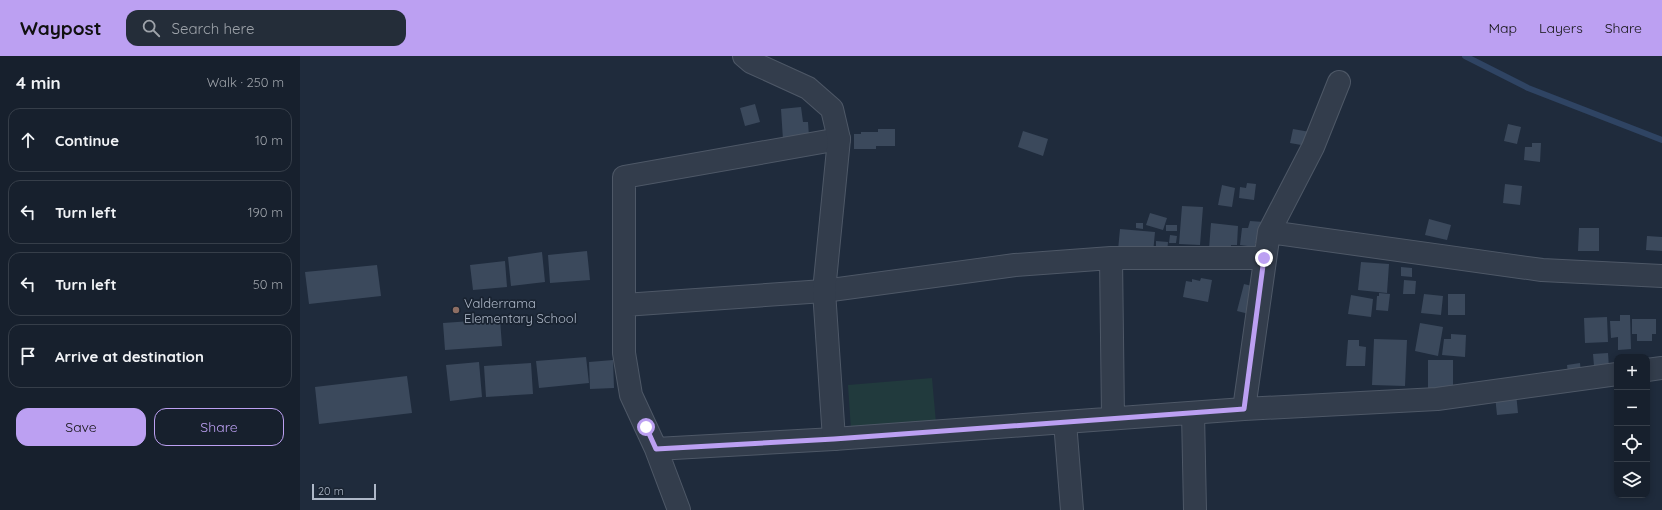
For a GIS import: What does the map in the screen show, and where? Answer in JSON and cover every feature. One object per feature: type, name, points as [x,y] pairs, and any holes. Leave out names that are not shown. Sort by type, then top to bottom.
[{"type":"street","points":[[744,56],[751,62],[808,88],[832,109],[839,139],[824,292],[834,439]]},
{"type":"street","points":[[1244,409],[1264,258],[1269,232],[1313,148],[1339,82]]},
{"type":"street","points":[[679,510],[656,449],[631,395],[624,353],[624,177],[839,139]]},
{"type":"street","points":[[1269,232],[1542,270],[1662,276]]},
{"type":"street","points":[[624,305],[824,292],[1015,265],[1111,258],[1264,258]]},
{"type":"street","points":[[1111,258],[1113,418]]},
{"type":"street","points":[[1650,370],[1662,368]]},
{"type":"street","points":[[656,449],[834,439],[1244,409],[1437,399],[1614,374]]},
{"type":"street","points":[[1193,413],[1195,510]]},
{"type":"street","points":[[1065,422],[1072,510]]},
{"type":"green space","points":[[932,378],[936,423],[851,430],[848,385]]},
{"type":"building","points":[[755,104],[760,122],[745,126],[740,108]]},
{"type":"building","points":[[801,107],[803,122],[808,122],[809,137],[783,140],[781,109]]},
{"type":"building","points":[[1508,124],[1521,127],[1517,144],[1504,141]]},
{"type":"building","points":[[878,129],[895,129],[895,146],[876,146],[876,149],[854,149],[854,134],[861,134],[861,132],[878,132]]},
{"type":"building","points":[[1293,129],[1310,132],[1307,146],[1290,143]]},
{"type":"building","points":[[1023,131],[1048,139],[1043,156],[1018,147]]},
{"type":"building","points":[[1532,143],[1541,143],[1540,162],[1524,160],[1525,147],[1532,147]]},
{"type":"building","points":[[1247,183],[1256,184],[1254,200],[1239,198],[1240,187],[1246,188]]},
{"type":"building","points":[[1505,184],[1522,186],[1520,205],[1503,203]]},
{"type":"building","points":[[1222,185],[1235,188],[1232,207],[1218,205]]},
{"type":"building","points":[[1182,206],[1203,207],[1200,245],[1179,244]]},
{"type":"building","points":[[1150,213],[1167,218],[1163,230],[1146,225]]},
{"type":"building","points":[[1429,219],[1451,225],[1447,240],[1425,235]]},
{"type":"building","points":[[1250,221],[1264,222],[1259,244],[1255,243],[1255,247],[1240,245],[1242,228],[1248,228]]},
{"type":"building","points":[[1136,223],[1143,223],[1143,229],[1136,228]]},
{"type":"building","points":[[1211,223],[1238,226],[1237,245],[1231,245],[1231,251],[1209,249]]},
{"type":"building","points":[[1166,225],[1177,225],[1177,231],[1166,231]]},
{"type":"building","points":[[1579,228],[1599,228],[1599,251],[1578,251]]},
{"type":"building","points":[[1120,229],[1155,232],[1153,253],[1118,250]]},
{"type":"building","points":[[1170,235],[1177,236],[1176,243],[1169,243]]},
{"type":"building","points":[[1647,236],[1662,237],[1662,251],[1646,250]]},
{"type":"building","points":[[1156,241],[1168,242],[1167,252],[1156,252]]},
{"type":"building","points":[[587,251],[590,280],[550,283],[548,255]]},
{"type":"building","points":[[542,252],[545,282],[511,286],[508,257]]},
{"type":"building","points":[[505,261],[507,287],[473,290],[470,265]]},
{"type":"building","points":[[1361,262],[1389,264],[1387,293],[1358,290]]},
{"type":"building","points":[[377,265],[381,296],[309,304],[305,272]]},
{"type":"building","points":[[1401,267],[1412,268],[1412,277],[1401,276]]},
{"type":"building","points":[[1201,278],[1212,280],[1208,302],[1183,297],[1186,281],[1192,282],[1192,279],[1200,281]]},
{"type":"building","points":[[1404,280],[1416,281],[1415,294],[1403,294]]},
{"type":"building","points":[[1244,284],[1260,288],[1253,315],[1237,311]]},
{"type":"building","points":[[1379,293],[1390,294],[1388,311],[1376,310],[1377,296],[1379,296]]},
{"type":"building","points":[[1424,294],[1443,296],[1441,315],[1421,313]]},
{"type":"building","points":[[1448,294],[1465,294],[1465,315],[1448,315]]},
{"type":"building","points":[[1351,295],[1373,299],[1371,317],[1348,314]]},
{"type":"building","points":[[1620,315],[1630,315],[1631,349],[1618,350],[1618,337],[1611,338],[1610,321],[1620,321]]},
{"type":"building","points":[[1607,317],[1608,342],[1585,343],[1584,318]]},
{"type":"building","points":[[500,319],[502,346],[445,350],[443,323]]},
{"type":"building","points":[[1632,319],[1656,319],[1656,334],[1652,334],[1652,341],[1637,341],[1637,334],[1632,334]]},
{"type":"building","points":[[1420,323],[1443,327],[1438,356],[1415,351]]},
{"type":"building","points":[[1451,334],[1466,335],[1465,357],[1442,355],[1444,339],[1451,339]]},
{"type":"building","points":[[1374,339],[1407,340],[1405,386],[1372,385]]},
{"type":"building","points":[[1348,340],[1359,340],[1359,346],[1366,347],[1365,366],[1346,366]]},
{"type":"building","points":[[1608,353],[1609,368],[1601,365],[1594,366],[1593,354]]},
{"type":"building","points":[[586,357],[589,383],[539,388],[536,361]]},
{"type":"building","points":[[613,360],[614,388],[590,389],[589,362]]},
{"type":"building","points":[[1428,360],[1453,360],[1453,387],[1442,387],[1442,395],[1428,395]]},
{"type":"building","points":[[479,362],[482,397],[450,401],[446,365]]},
{"type":"building","points":[[531,363],[533,394],[486,397],[484,366]]},
{"type":"building","points":[[1580,363],[1581,372],[1568,374],[1567,365]]},
{"type":"building","points":[[407,376],[412,413],[319,424],[315,387]]},
{"type":"building","points":[[1516,393],[1518,413],[1497,415],[1495,396]]},
{"type":"waterway","points":[[1465,56],[1528,88],[1662,140]]},
{"type":"place","name":"Valderrama Elementary School","points":[[456,310]]},
{"type":"route","points":[[646,427],[656,449],[834,439],[1244,409],[1264,258]]}]
